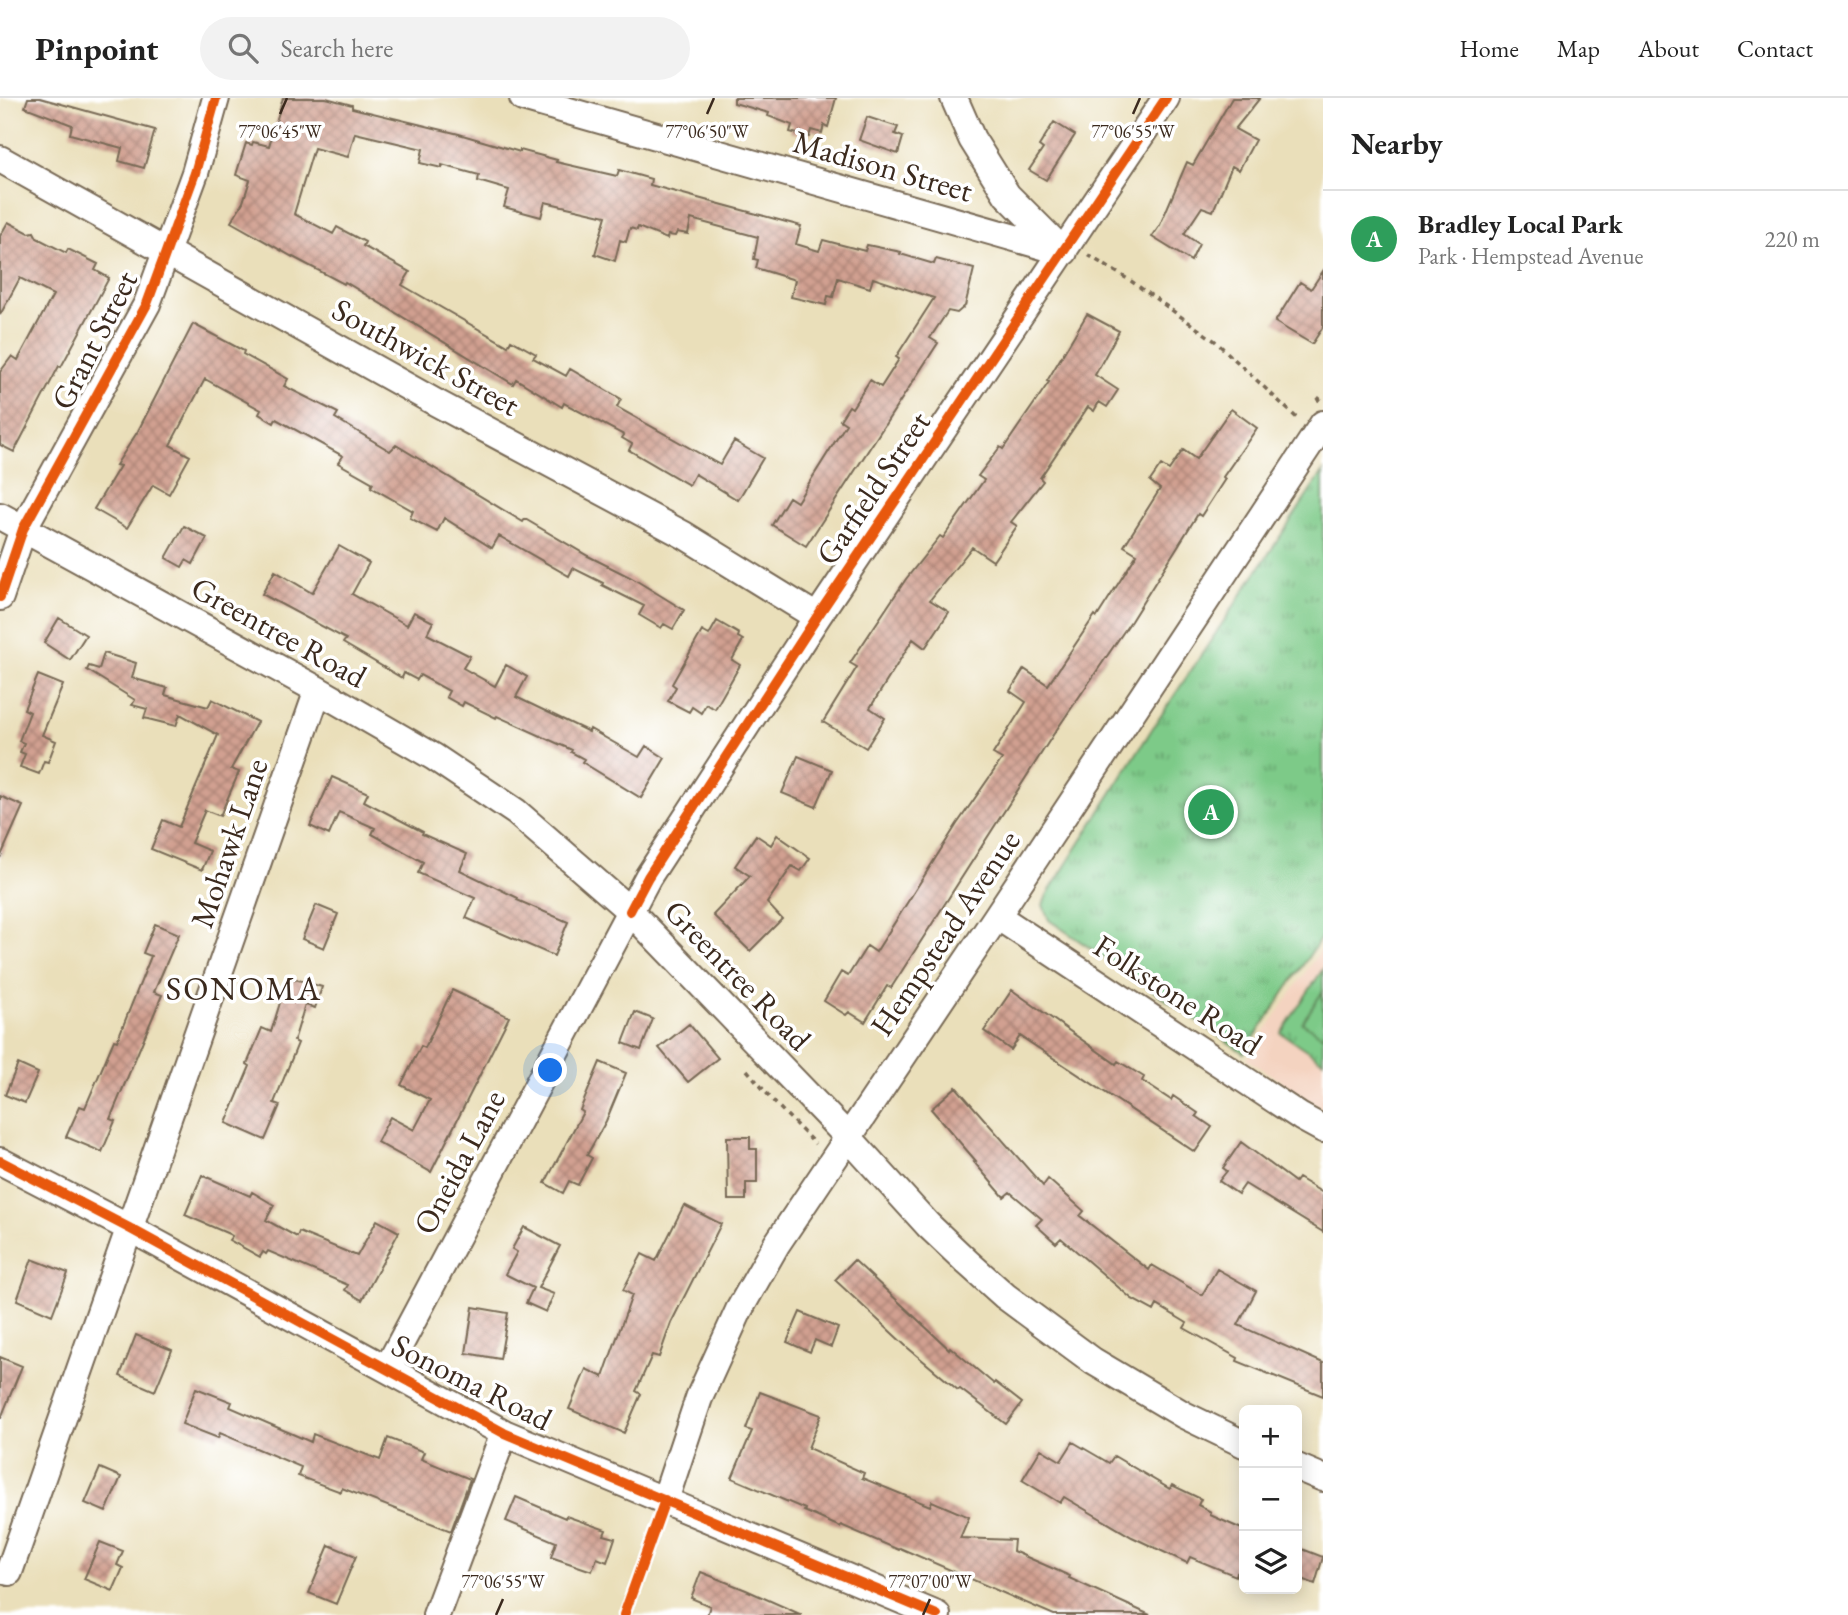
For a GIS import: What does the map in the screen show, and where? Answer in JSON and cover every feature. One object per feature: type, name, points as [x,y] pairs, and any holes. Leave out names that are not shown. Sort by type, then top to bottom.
[{"type":"street","name":"Grant Street","points":[[0,597],[23,529],[147,304],[195,173],[216,98]]},
{"type":"street","name":"Madison Street","points":[[523,98],[1068,245]]},
{"type":"street","points":[[954,98],[972,139],[1007,195],[1068,245]]},
{"type":"street","name":"Garfield Street","points":[[630,911],[648,877],[817,617],[1166,98]]},
{"type":"street","name":"Southwick Street","points":[[0,159],[433,401],[684,535],[817,617]]},
{"type":"street","name":"Hempstead Avenue","points":[[665,1500],[699,1398],[739,1310],[776,1245],[1319,430]]},
{"type":"street","name":"Greentree Road","points":[[0,516],[318,690],[477,784],[555,844],[630,911],[928,1225],[1014,1303],[1093,1361],[1184,1415],[1239,1442]]},
{"type":"street","name":"Mohawk Lane","points":[[9,1572],[318,690]]},
{"type":"street","name":"Oneida Lane","points":[[387,1369],[630,911]]},
{"type":"street","name":"Folkstone Road","points":[[997,916],[1323,1129]]},
{"type":"street","name":"Sonoma Road","points":[[0,1161],[129,1228],[504,1433],[937,1615]]},
{"type":"street","points":[[436,1615],[504,1433]]},
{"type":"street","points":[[1299,1468],[1323,1478]]},
{"type":"path","points":[[1068,245],[1131,281],[1215,341],[1246,368],[1306,429],[1319,430]]},
{"type":"path","points":[[743,1065],[775,1103],[832,1161]]},
{"type":"shaded area","points":[[1323,946],[1323,1109],[1246,1059]]},
{"type":"green space","points":[[1323,472],[1323,935],[1244,1053],[1049,920],[1043,905],[1152,729]]},
{"type":"green space","points":[[1323,969],[1323,1061],[1281,1033]]},
{"type":"green space","points":[[1323,991],[1323,1036],[1302,1023]]},
{"type":"building","points":[[28,98],[40,98],[155,130],[144,168],[119,161],[122,148],[70,134],[72,125],[25,107]]},
{"type":"building","points":[[283,98],[326,98],[352,105],[352,108],[520,150],[557,160],[556,162],[617,176],[619,170],[651,179],[650,185],[801,226],[796,244],[819,251],[823,240],[865,251],[867,245],[901,252],[900,254],[934,264],[936,259],[974,269],[965,306],[957,313],[948,311],[930,338],[938,343],[806,546],[772,525],[789,497],[797,502],[846,424],[840,420],[849,406],[852,408],[870,380],[881,387],[899,359],[896,357],[934,298],[873,278],[870,288],[838,278],[833,297],[828,296],[826,305],[791,297],[795,280],[756,268],[758,260],[754,259],[758,237],[691,219],[688,234],[677,232],[675,236],[668,235],[667,239],[638,227],[637,230],[630,228],[626,242],[620,240],[615,261],[595,254],[606,216],[545,202],[541,217],[504,207],[509,190],[478,181],[479,175],[442,165],[442,168],[420,163],[423,149],[355,133],[348,157],[314,148],[294,214],[333,234],[337,227],[365,242],[363,246],[410,272],[402,285],[508,346],[511,340],[536,354],[533,358],[566,376],[570,369],[621,399],[617,407],[720,465],[734,441],[763,458],[738,500],[695,474],[689,485],[629,450],[632,444],[622,438],[624,435],[564,403],[562,407],[516,379],[513,384],[345,282],[344,284],[231,222],[243,202],[250,180],[236,175],[246,143],[269,146]]},
{"type":"building","points":[[734,98],[836,98],[828,127],[824,125],[822,133],[811,130],[809,137],[790,132],[792,125],[768,116],[769,113],[734,103]]},
{"type":"building","points":[[1232,98],[1260,98],[1235,129],[1255,140],[1239,170],[1232,166],[1213,211],[1202,207],[1184,234],[1199,244],[1191,261],[1152,237],[1160,225],[1187,162],[1193,165]]},
{"type":"building","points":[[867,117],[898,127],[895,134],[903,137],[898,154],[859,140]]},
{"type":"building","points":[[1054,122],[1075,135],[1046,180],[1029,170],[1043,149],[1039,146]]},
{"type":"building","points":[[8,222],[29,233],[34,232],[37,238],[66,253],[68,249],[98,264],[95,270],[109,278],[14,452],[0,445],[0,372],[12,356],[18,360],[53,295],[20,278],[0,315],[0,236]]},
{"type":"building","points":[[1323,271],[1323,327],[1312,344],[1275,322],[1300,282],[1311,289]]},
{"type":"building","points":[[1087,314],[1119,331],[1095,375],[1118,390],[1107,407],[1099,402],[1094,411],[1088,407],[1040,478],[1043,481],[1011,522],[1017,526],[993,561],[972,547],[930,600],[949,612],[925,648],[913,639],[870,708],[885,718],[866,748],[823,722],[857,667],[850,663],[906,579],[940,536],[943,538],[984,480],[978,476],[1000,447],[1003,449],[1049,382],[1047,381]]},
{"type":"building","points":[[193,324],[244,351],[243,354],[288,379],[284,386],[338,413],[335,418],[390,451],[396,445],[523,522],[525,519],[684,610],[673,629],[664,624],[661,628],[639,615],[644,606],[602,585],[603,583],[573,568],[569,576],[499,536],[492,548],[444,518],[437,532],[410,518],[413,511],[371,487],[373,483],[338,463],[343,456],[276,419],[274,423],[259,414],[261,410],[205,379],[170,445],[190,456],[169,494],[153,485],[127,528],[94,509],[120,466],[116,465],[138,431]]},
{"type":"building","points":[[1231,409],[1257,428],[1053,735],[891,988],[887,986],[865,1022],[849,1012],[846,1015],[824,1001],[841,972],[848,976],[867,946],[876,952],[957,824],[1002,759],[993,754],[1026,702],[1010,691],[1024,669],[1048,685],[1095,615],[1097,617],[1137,554],[1124,546],[1160,489],[1150,481],[1161,465],[1169,470],[1183,450],[1196,459]]},
{"type":"building","points":[[184,526],[207,538],[193,564],[186,560],[182,567],[166,558]]},
{"type":"building","points":[[339,546],[369,563],[352,594],[407,625],[414,612],[433,622],[427,634],[470,656],[463,668],[495,686],[506,665],[527,677],[516,697],[589,732],[590,729],[639,757],[646,746],[665,758],[641,798],[582,762],[584,759],[571,752],[572,750],[464,702],[462,706],[446,697],[449,691],[420,675],[417,680],[404,673],[402,678],[343,643],[346,639],[262,594],[275,571],[312,593]]},
{"type":"building","points":[[59,618],[86,635],[70,660],[44,643]]},
{"type":"building","points":[[717,621],[739,634],[738,637],[743,640],[732,660],[740,665],[715,709],[706,704],[701,713],[692,707],[689,712],[668,701],[676,687],[672,684],[702,631],[709,635]]},
{"type":"building","points":[[104,653],[136,663],[132,678],[167,688],[165,695],[208,707],[212,699],[257,722],[231,769],[239,772],[220,816],[205,810],[191,843],[210,851],[202,870],[151,849],[163,820],[179,827],[218,735],[180,714],[176,726],[144,718],[147,709],[132,705],[135,700],[87,670],[89,666],[99,669]]},
{"type":"building","points":[[38,675],[63,685],[42,735],[56,741],[48,762],[44,761],[39,774],[20,767],[25,754],[20,752],[24,743],[19,741],[30,712],[24,709]]},
{"type":"building","points":[[798,756],[832,770],[816,807],[782,793]]},
{"type":"building","points":[[332,777],[368,793],[364,801],[423,832],[422,834],[467,854],[460,870],[518,898],[517,900],[568,922],[554,956],[466,918],[475,898],[418,873],[423,862],[372,834],[375,828],[339,812],[329,835],[310,826]]},
{"type":"building","points":[[0,796],[23,806],[0,858]]},
{"type":"building","points":[[756,835],[771,845],[777,835],[810,858],[801,871],[792,866],[767,903],[782,919],[750,951],[713,915],[750,876],[735,866]]},
{"type":"building","points":[[316,905],[338,914],[324,948],[302,939]]},
{"type":"building","points":[[155,924],[179,934],[154,992],[162,995],[110,1119],[115,1121],[102,1152],[66,1137],[80,1106],[85,1108],[114,1040],[117,1041],[151,956],[143,953]]},
{"type":"building","points":[[288,977],[322,987],[315,1008],[305,1005],[294,1041],[298,1043],[274,1103],[280,1105],[265,1140],[226,1123],[250,1066],[247,1064],[262,1028],[271,1032]]},
{"type":"building","points":[[452,990],[509,1017],[431,1172],[377,1142],[390,1117],[414,1130],[430,1100],[401,1085],[421,1046],[425,1048]]},
{"type":"building","points":[[1012,990],[1116,1064],[1118,1061],[1144,1077],[1142,1081],[1171,1100],[1173,1096],[1198,1113],[1196,1116],[1212,1127],[1195,1152],[1020,1036],[1011,1050],[984,1031]]},
{"type":"building","points":[[635,1012],[653,1019],[641,1050],[623,1043]]},
{"type":"building","points":[[689,1024],[718,1058],[688,1082],[659,1048]]},
{"type":"building","points":[[600,1062],[626,1073],[606,1121],[587,1155],[592,1158],[578,1185],[569,1181],[563,1193],[545,1183],[583,1112],[580,1110]]},
{"type":"building","points":[[18,1064],[38,1073],[25,1103],[5,1095]]},
{"type":"building","points":[[956,1087],[1043,1186],[1048,1179],[1084,1211],[1080,1216],[1149,1270],[1152,1265],[1202,1295],[1217,1269],[1256,1291],[1238,1325],[1323,1363],[1323,1396],[1237,1361],[1238,1358],[1184,1328],[1187,1323],[1157,1305],[1154,1311],[1132,1299],[1061,1238],[1056,1243],[1036,1225],[1042,1219],[1010,1192],[1004,1197],[931,1109]]},
{"type":"building","points":[[727,1137],[750,1137],[750,1149],[757,1149],[757,1183],[746,1183],[746,1200],[728,1200]]},
{"type":"building","points":[[1241,1142],[1295,1182],[1298,1178],[1323,1193],[1323,1232],[1245,1184],[1238,1194],[1219,1181],[1227,1171],[1223,1168]]},
{"type":"building","points":[[202,1175],[250,1196],[252,1192],[274,1205],[266,1220],[297,1237],[299,1232],[357,1256],[377,1220],[399,1232],[362,1300],[345,1290],[348,1285],[268,1251],[266,1254],[263,1252],[260,1257],[229,1240],[232,1236],[229,1234],[185,1215]]},
{"type":"building","points":[[684,1205],[721,1224],[671,1323],[659,1357],[652,1355],[636,1391],[641,1394],[624,1433],[569,1409],[586,1369],[603,1377],[632,1295],[623,1290],[642,1254],[656,1261]]},
{"type":"building","points":[[524,1227],[560,1246],[538,1288],[554,1294],[546,1312],[526,1303],[533,1288],[505,1274],[517,1252],[512,1249]]},
{"type":"building","points":[[32,1259],[68,1273],[52,1315],[17,1300]]},
{"type":"building","points":[[854,1260],[949,1349],[950,1347],[994,1384],[995,1382],[1022,1403],[1006,1424],[958,1390],[908,1348],[835,1280]]},
{"type":"building","points":[[473,1307],[508,1313],[500,1359],[466,1353]]},
{"type":"building","points":[[800,1312],[838,1328],[831,1347],[815,1340],[810,1352],[787,1342]]},
{"type":"building","points":[[136,1335],[172,1350],[155,1391],[120,1376]]},
{"type":"building","points":[[0,1357],[22,1366],[1,1418],[0,1418]]},
{"type":"building","points":[[196,1388],[232,1402],[230,1407],[311,1442],[313,1434],[380,1460],[388,1438],[424,1452],[421,1459],[470,1479],[451,1531],[342,1488],[341,1492],[298,1476],[301,1467],[220,1433],[218,1438],[182,1424]]},
{"type":"building","points":[[760,1392],[821,1415],[808,1448],[864,1473],[862,1478],[930,1506],[932,1501],[969,1517],[960,1538],[1014,1540],[1013,1551],[1150,1615],[1054,1615],[900,1548],[899,1550],[841,1525],[840,1527],[732,1478],[752,1431],[746,1429]]},
{"type":"building","points":[[1073,1442],[1109,1463],[1114,1456],[1170,1489],[1172,1485],[1201,1499],[1198,1505],[1211,1512],[1210,1515],[1239,1528],[1239,1573],[1236,1576],[1190,1557],[1187,1563],[1132,1537],[1064,1497],[1060,1503],[1022,1480],[1041,1449],[1061,1461]]},
{"type":"building","points":[[100,1468],[121,1477],[106,1512],[85,1503]]},
{"type":"building","points":[[516,1497],[565,1518],[566,1516],[606,1530],[604,1535],[615,1538],[607,1562],[597,1558],[592,1571],[551,1557],[556,1542],[506,1521]]},
{"type":"building","points":[[100,1542],[123,1551],[117,1565],[123,1568],[113,1591],[84,1579]]},
{"type":"building","points":[[329,1545],[356,1556],[336,1604],[309,1593]]},
{"type":"building","points":[[1302,1549],[1323,1557],[1315,1584],[1302,1579]]},
{"type":"building","points":[[701,1572],[802,1615],[707,1615],[710,1606],[691,1598]]},
{"type":"cycle path","points":[[0,597],[23,529],[147,304],[195,173],[216,98]]},
{"type":"cycle path","points":[[630,911],[648,877],[817,617],[1166,98]]},
{"type":"cycle path","points":[[0,1161],[129,1228],[504,1433],[937,1615]]},
{"type":"cycle path","points":[[624,1615],[665,1500]]},
{"type":"place","name":"Bradley Local Park","points":[[1211,812]]},
{"type":"district","name":"SONOMA","points":[[244,988]]}]
